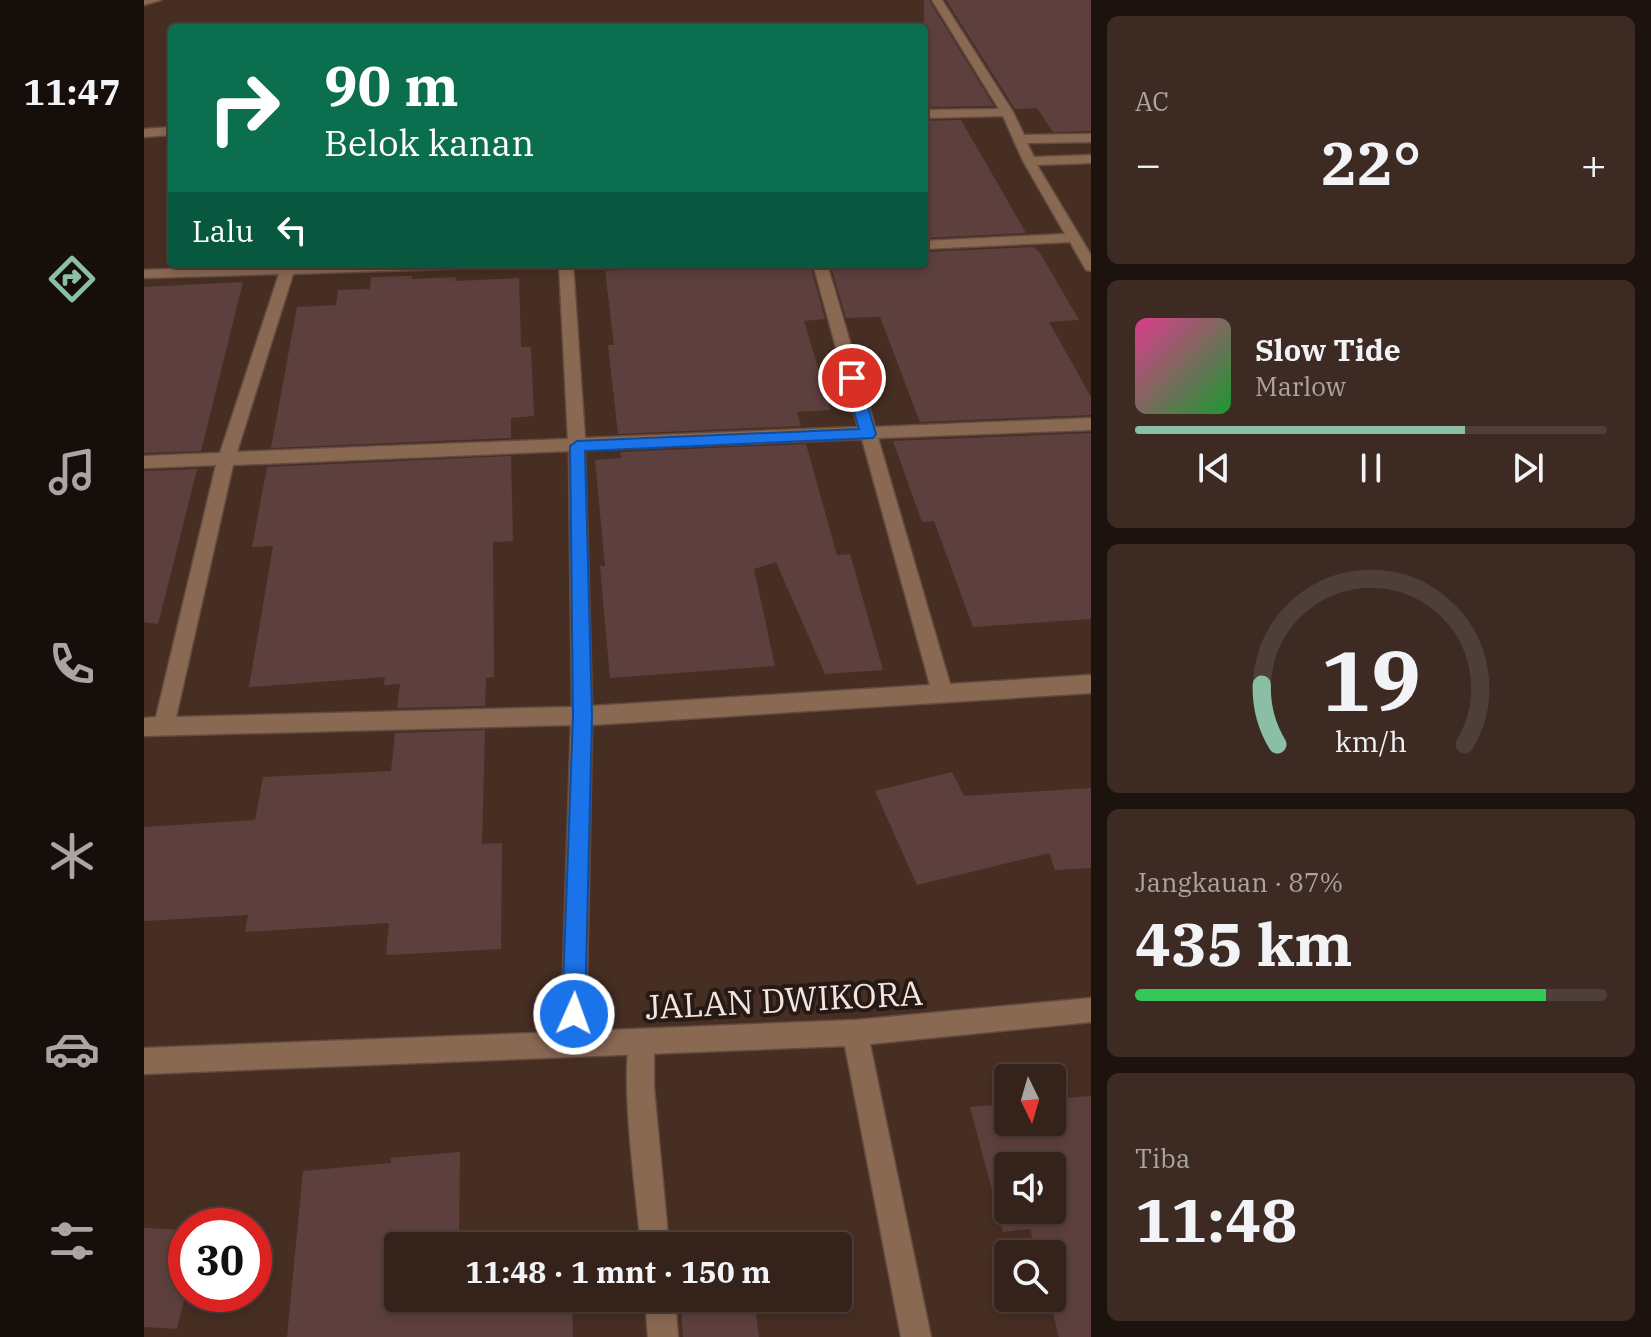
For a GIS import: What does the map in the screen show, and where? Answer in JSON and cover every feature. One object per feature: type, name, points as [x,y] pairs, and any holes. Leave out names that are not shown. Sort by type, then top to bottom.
[{"type":"street","points":[[144,2],[156,0]]},
{"type":"street","points":[[937,0],[1007,112],[1029,161],[1091,267]]},
{"type":"street","points":[[928,114],[1007,112]]},
{"type":"street","points":[[144,133],[168,131]]},
{"type":"street","points":[[1019,139],[1091,138]]},
{"type":"street","points":[[1029,161],[1091,159]]},
{"type":"street","points":[[928,245],[1075,238]]},
{"type":"street","points":[[144,274],[252,268]]},
{"type":"street","points":[[287,268],[226,459],[154,727],[582,716],[1091,684]]},
{"type":"street","points":[[566,268],[577,446],[582,716],[573,1044]]},
{"type":"street","points":[[821,268],[942,691]]},
{"type":"street","points":[[144,462],[1091,424]]},
{"type":"street","name":"JALAN DWIKORA","points":[[146,1068],[573,1044],[855,1033],[1091,1010]]},
{"type":"street","points":[[855,1033],[916,1337]]},
{"type":"street","points":[[641,1042],[641,1088],[654,1232]]},
{"type":"street","points":[[661,1312],[663,1337]]},
{"type":"building","points":[[924,0],[929,0],[994,106],[928,107],[928,24],[924,24]]},
{"type":"building","points":[[946,0],[1091,0],[1091,131],[1053,132],[1037,108],[1015,109]]},
{"type":"building","points":[[961,120],[1026,233],[928,238],[928,121]]},
{"type":"building","points":[[1033,247],[1040,253],[1079,320],[1049,322],[1091,397],[1091,415],[920,422],[880,317],[846,318],[831,268],[928,268],[928,252]]},
{"type":"building","points":[[646,268],[811,268],[825,319],[804,321],[831,410],[797,412],[801,426],[618,434],[608,345],[614,345],[605,271]]},
{"type":"building","points":[[412,276],[412,279],[456,277],[455,281],[519,278],[521,347],[531,347],[534,416],[511,418],[511,438],[271,448],[297,307],[336,305],[338,290],[370,289],[371,277]]},
{"type":"building","points":[[243,282],[201,451],[144,453],[144,287]]},
{"type":"building","points":[[1091,433],[1091,619],[973,627],[934,521],[922,522],[893,441]]},
{"type":"building","points":[[806,444],[837,555],[850,554],[883,670],[825,674],[776,562],[754,569],[775,666],[610,678],[600,566],[605,566],[595,460],[621,458],[620,452]]},
{"type":"building","points":[[511,456],[513,541],[493,542],[494,677],[486,678],[485,706],[397,708],[400,684],[384,685],[385,677],[249,687],[273,546],[252,547],[267,467]]},
{"type":"building","points":[[197,469],[158,624],[144,622],[144,471]]},
{"type":"building","points":[[485,730],[482,844],[502,843],[501,949],[386,955],[389,923],[245,932],[248,915],[144,921],[144,827],[255,820],[263,777],[391,771],[395,733]]},
{"type":"building","points":[[952,772],[964,796],[1091,788],[1091,868],[1055,870],[1049,853],[917,885],[875,791]]},
{"type":"building","points":[[1091,1096],[1091,1337],[1059,1337],[1053,1312],[1066,1312],[1066,1240],[1033,1240],[1030,1229],[1003,1232],[1001,1224],[1066,1224],[1066,1152],[994,1152],[994,1198],[970,1107],[994,1105],[994,1136],[1066,1136],[1066,1098]]},
{"type":"building","points":[[460,1152],[459,1232],[384,1232],[384,1312],[572,1312],[573,1337],[287,1337],[303,1171],[391,1163],[391,1158]]},
{"type":"building","points":[[144,1228],[168,1229],[168,1312],[181,1312],[177,1329],[144,1327]]},
{"type":"building","points":[[681,1312],[756,1312],[759,1337],[683,1337]]},
{"type":"route","points":[[574,1014],[582,716],[577,446],[868,434],[852,378]]}]
